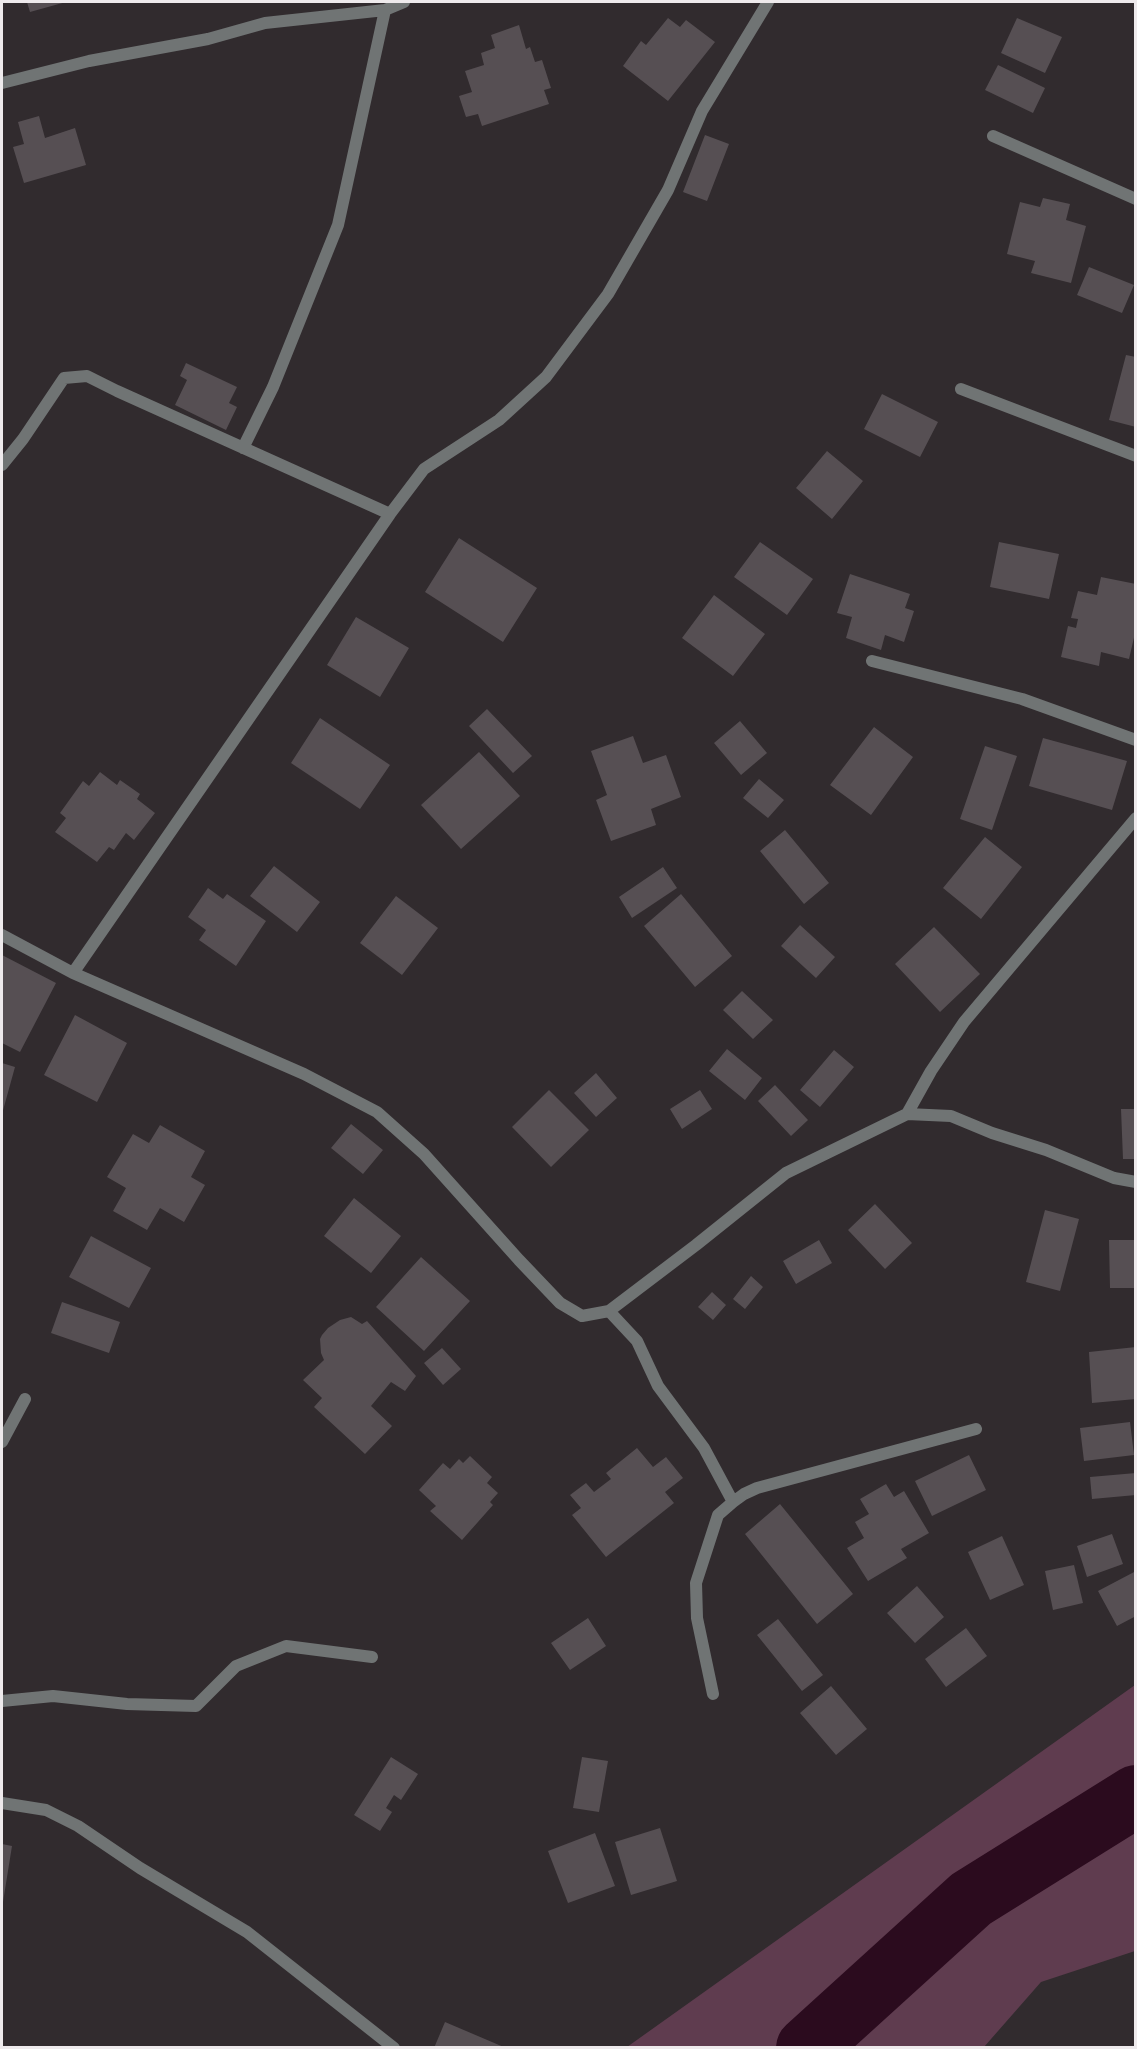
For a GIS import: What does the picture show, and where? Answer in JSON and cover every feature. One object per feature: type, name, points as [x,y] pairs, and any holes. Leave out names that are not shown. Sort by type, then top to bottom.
[{"type":"street","points":[[2,83],[89,61],[208,39],[265,23],[385,10],[404,2]]},
{"type":"street","points":[[73,973],[390,514],[424,469],[499,420],[546,377],[601,303],[668,190],[702,111],[768,2]]},
{"type":"street","points":[[243,448],[273,387],[338,225],[385,10]]},
{"type":"street","points":[[993,136],[1136,199]]},
{"type":"street","points":[[2,465],[23,439],[64,378],[87,376],[117,392],[390,514]]},
{"type":"street","points":[[961,389],[1136,456]]},
{"type":"street","points":[[872,661],[1022,699],[1136,740]]},
{"type":"street","points":[[907,1114],[931,1071],[964,1022],[1136,818]]},
{"type":"street","points":[[2,935],[73,973],[304,1074],[376,1112],[424,1154],[560,1303],[582,1316],[609,1311],[786,1173],[907,1114],[951,1116],[992,1133],[1046,1150],[1114,1178],[1136,1182]]},
{"type":"street","points":[[609,1311],[637,1341],[658,1386],[704,1448],[733,1502]]},
{"type":"street","points":[[2,1442],[25,1399]]},
{"type":"street","points":[[713,1694],[697,1618],[696,1583],[718,1515],[744,1494],[757,1488],[976,1429]]},
{"type":"street","points":[[2,1701],[52,1696],[127,1704],[196,1706],[236,1666],[286,1646],[372,1657]]},
{"type":"street","points":[[2,1803],[46,1810],[78,1826],[140,1868],[247,1932],[394,2048]]},
{"type":"shaded area","points":[[1135,1685],[1135,1951],[1041,1982],[984,2047],[627,2047]]},
{"type":"building","points":[[27,2],[66,2],[30,12]]},
{"type":"building","points":[[668,18],[680,27],[686,20],[715,42],[668,101],[623,66],[641,41],[646,45]]},
{"type":"building","points":[[1017,18],[1062,37],[1045,73],[1001,53]]},
{"type":"building","points":[[519,25],[526,49],[530,47],[535,62],[542,60],[551,88],[544,90],[549,104],[482,126],[478,114],[466,117],[459,96],[472,92],[465,71],[484,65],[481,53],[495,48],[491,35]]},
{"type":"building","points":[[998,65],[1045,88],[1033,113],[985,90]]},
{"type":"building","points":[[39,116],[45,138],[75,128],[86,165],[24,183],[13,147],[24,144],[18,122]]},
{"type":"building","points":[[705,135],[729,144],[707,201],[683,192]]},
{"type":"building","points":[[1043,198],[1070,204],[1066,220],[1086,226],[1071,283],[1031,273],[1035,261],[1007,254],[1020,202],[1040,207]]},
{"type":"building","points":[[1089,267],[1134,285],[1122,313],[1077,295]]},
{"type":"building","points":[[1126,355],[1136,357],[1136,427],[1109,420]]},
{"type":"building","points":[[186,363],[237,387],[229,403],[237,407],[226,430],[175,405],[187,380],[180,376]]},
{"type":"building","points":[[882,394],[938,422],[920,457],[864,429]]},
{"type":"building","points":[[827,451],[863,481],[832,519],[796,488]]},
{"type":"building","points":[[459,538],[537,588],[503,642],[425,592]]},
{"type":"building","points":[[760,542],[813,579],[787,615],[734,577]]},
{"type":"building","points":[[999,542],[1059,554],[1049,599],[990,587]]},
{"type":"building","points":[[850,574],[910,594],[905,608],[914,611],[904,642],[885,635],[881,650],[846,638],[852,617],[837,613]]},
{"type":"building","points":[[1101,577],[1136,584],[1136,629],[1129,659],[1101,652],[1099,666],[1061,657],[1068,626],[1076,628],[1078,619],[1071,618],[1078,591],[1097,595]]},
{"type":"building","points":[[714,595],[765,634],[733,676],[682,638]]},
{"type":"building","points":[[356,617],[409,648],[380,697],[327,665]]},
{"type":"building","points":[[487,709],[532,756],[513,773],[469,726]]},
{"type":"building","points":[[320,718],[390,765],[360,809],[291,763]]},
{"type":"building","points":[[740,721],[767,753],[741,775],[714,743]]},
{"type":"building","points":[[874,727],[913,757],[871,815],[830,785]]},
{"type":"building","points":[[633,736],[643,763],[666,755],[681,797],[651,809],[656,825],[611,841],[596,800],[607,795],[591,751]]},
{"type":"building","points":[[1043,738],[1127,761],[1112,810],[1029,786]]},
{"type":"building","points":[[985,746],[1017,756],[992,830],[960,819]]},
{"type":"building","points":[[479,752],[520,796],[461,849],[421,805]]},
{"type":"building","points":[[100,772],[117,785],[120,780],[140,794],[137,799],[155,813],[134,840],[126,833],[114,850],[109,847],[97,862],[55,832],[66,818],[60,813],[83,781],[89,786]]},
{"type":"building","points":[[759,779],[784,800],[768,818],[743,798]]},
{"type":"building","points":[[785,830],[829,883],[804,904],[760,851]]},
{"type":"building","points":[[985,837],[1022,867],[981,919],[943,888]]},
{"type":"building","points":[[274,866],[320,902],[297,932],[250,896]]},
{"type":"building","points":[[663,867],[677,888],[632,918],[619,897]]},
{"type":"building","points":[[208,888],[223,899],[227,894],[266,921],[236,966],[199,940],[206,930],[188,917]]},
{"type":"building","points":[[681,894],[732,956],[695,987],[644,926]]},
{"type":"building","points":[[396,896],[438,928],[402,975],[360,943]]},
{"type":"building","points":[[800,925],[835,957],[816,978],[781,946]]},
{"type":"building","points":[[934,927],[980,974],[940,1012],[895,964]]},
{"type":"building","points":[[2,955],[56,983],[20,1052],[2,1043]]},
{"type":"building","points":[[742,991],[773,1020],[753,1039],[723,1010]]},
{"type":"building","points":[[75,1015],[127,1043],[97,1102],[44,1075]]},
{"type":"building","points":[[727,1049],[762,1078],[745,1100],[709,1071]]},
{"type":"building","points":[[834,1050],[854,1067],[820,1107],[800,1090]]},
{"type":"building","points":[[2,1063],[15,1067],[2,1114]]},
{"type":"building","points":[[596,1073],[617,1098],[596,1117],[574,1093]]},
{"type":"building","points":[[775,1085],[808,1120],[791,1136],[758,1101]]},
{"type":"building","points":[[549,1090],[589,1130],[551,1167],[512,1127]]},
{"type":"building","points":[[700,1090],[712,1109],[682,1129],[670,1109]]},
{"type":"building","points":[[1121,1109],[1136,1109],[1136,1159],[1123,1159]]},
{"type":"building","points":[[351,1124],[383,1150],[363,1174],[331,1148]]},
{"type":"building","points":[[160,1125],[205,1151],[191,1177],[205,1185],[184,1222],[160,1208],[147,1230],[113,1211],[126,1188],[107,1177],[133,1134],[149,1143]]},
{"type":"building","points":[[354,1198],[401,1236],[371,1273],[324,1236]]},
{"type":"building","points":[[875,1204],[912,1243],[885,1269],[848,1230]]},
{"type":"building","points":[[1045,1210],[1079,1219],[1060,1291],[1026,1282]]},
{"type":"building","points":[[91,1236],[151,1268],[129,1308],[69,1277]]},
{"type":"building","points":[[819,1240],[832,1263],[796,1284],[783,1261]]},
{"type":"building","points":[[1109,1240],[1136,1240],[1136,1288],[1110,1288]]},
{"type":"building","points":[[421,1257],[470,1301],[424,1351],[376,1307]]},
{"type":"building","points":[[751,1276],[763,1287],[745,1309],[733,1299]]},
{"type":"building","points":[[712,1292],[726,1305],[713,1320],[698,1307]]},
{"type":"building","points":[[62,1302],[120,1322],[109,1353],[51,1333]]},
{"type":"building","points":[[351,1317],[362,1324],[367,1321],[416,1376],[405,1391],[391,1382],[371,1406],[392,1426],[365,1454],[314,1407],[322,1398],[303,1380],[324,1360],[321,1353],[322,1335],[340,1320]]},
{"type":"building","points":[[1136,1347],[1136,1399],[1092,1403],[1089,1352]]},
{"type":"building","points":[[442,1348],[461,1369],[443,1385],[424,1363]]},
{"type":"building","points":[[1130,1422],[1134,1455],[1084,1461],[1080,1428]]},
{"type":"building","points":[[637,1448],[653,1467],[666,1457],[683,1478],[665,1492],[674,1503],[606,1557],[572,1515],[581,1508],[570,1495],[586,1483],[594,1492],[611,1479],[606,1473]]},
{"type":"building","points":[[969,1455],[986,1490],[932,1516],[915,1481]]},
{"type":"building","points":[[470,1456],[492,1477],[487,1483],[498,1493],[490,1502],[493,1505],[462,1540],[430,1511],[436,1506],[419,1490],[443,1463],[450,1469],[459,1459],[463,1463]]},
{"type":"building","points":[[1136,1473],[1136,1495],[1092,1499],[1090,1477]]},
{"type":"building","points":[[886,1484],[894,1497],[904,1491],[929,1533],[901,1549],[907,1558],[868,1581],[847,1548],[864,1538],[855,1522],[869,1514],[860,1499]]},
{"type":"building","points":[[780,1504],[853,1594],[817,1624],[745,1534]]},
{"type":"building","points":[[1112,1534],[1123,1564],[1087,1577],[1077,1546]]},
{"type":"building","points":[[1002,1536],[1024,1585],[990,1600],[968,1552]]},
{"type":"building","points":[[1074,1565],[1083,1603],[1053,1610],[1045,1571]]},
{"type":"building","points":[[1136,1571],[1136,1616],[1117,1626],[1098,1591]]},
{"type":"building","points":[[917,1586],[944,1617],[915,1643],[887,1613]]},
{"type":"building","points":[[588,1618],[606,1646],[570,1670],[551,1643]]},
{"type":"building","points":[[778,1619],[823,1675],[802,1691],[757,1635]]},
{"type":"building","points":[[966,1628],[987,1656],[946,1687],[925,1659]]},
{"type":"building","points":[[831,1686],[867,1729],[836,1755],[800,1713]]},
{"type":"building","points":[[391,1757],[418,1774],[401,1800],[394,1795],[386,1808],[392,1812],[380,1831],[354,1815]]},
{"type":"building","points":[[582,1757],[608,1761],[599,1812],[573,1808]]},
{"type":"building","points":[[660,1828],[677,1881],[631,1895],[615,1842]]},
{"type":"building","points":[[595,1833],[615,1886],[568,1903],[548,1851]]},
{"type":"building","points":[[2,1844],[12,1846],[3,1902],[2,1902]]},
{"type":"building","points":[[445,2022],[506,2048],[434,2048]]},
{"type":"waterway","points":[[807,2048],[971,1899],[1136,1796]]}]
